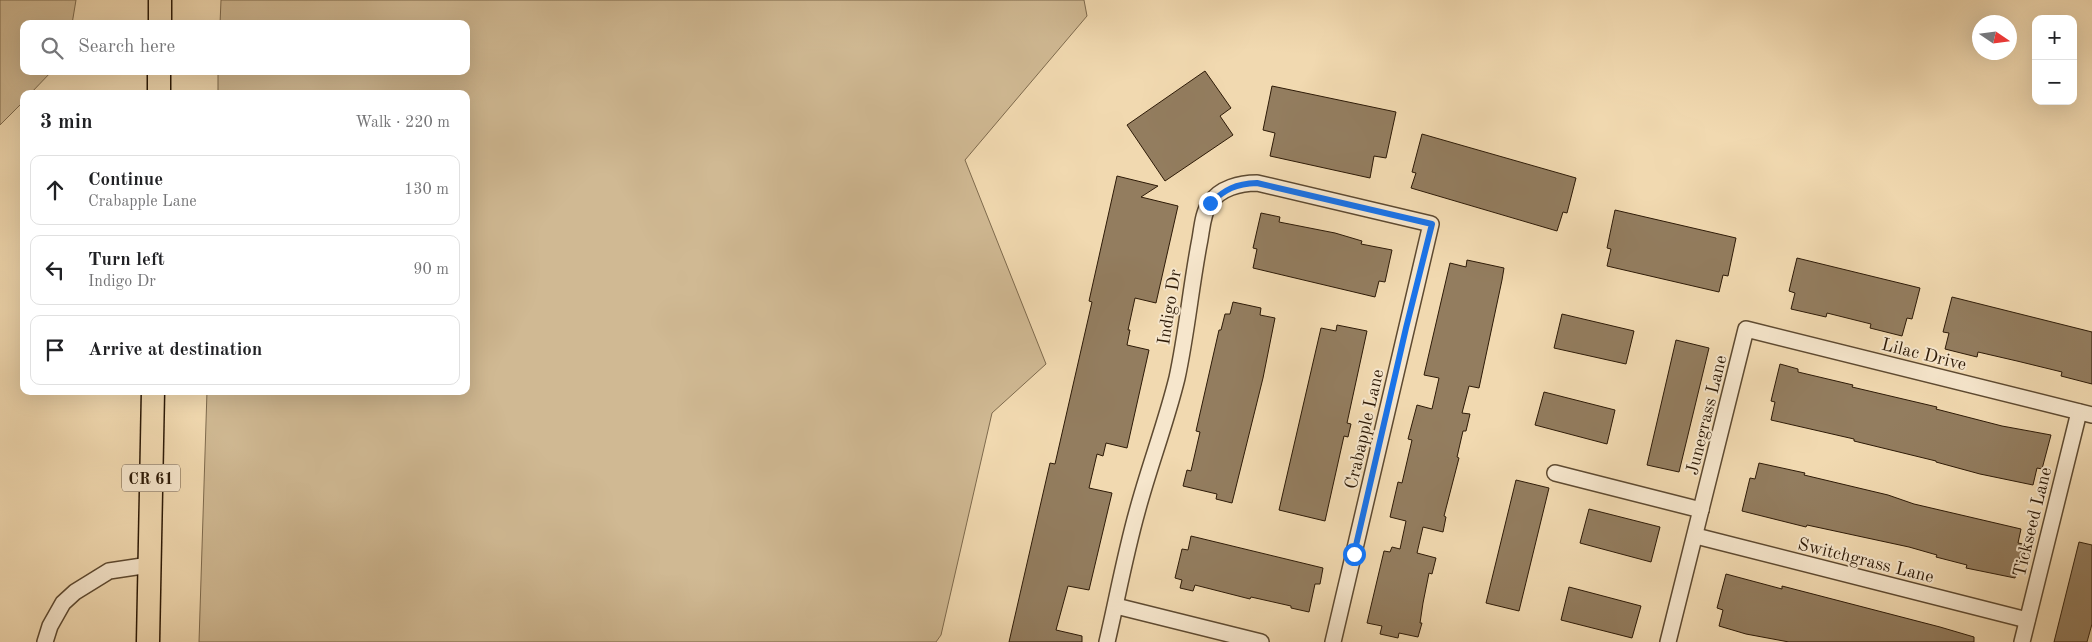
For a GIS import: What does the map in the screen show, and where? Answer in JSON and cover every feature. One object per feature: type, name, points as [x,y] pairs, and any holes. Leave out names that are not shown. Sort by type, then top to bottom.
[{"type":"main road","points":[[160,0],[160,20]]},
{"type":"main road","points":[[158,90],[159,75]]},
{"type":"main road","name":"CR 61","points":[[148,642],[153,395]]},
{"type":"street","name":"Indigo Dr","points":[[1107,642],[1136,515],[1177,377],[1185,338],[1193,272],[1204,218],[1210,203],[1224,191],[1240,184],[1257,183],[1432,224]]},
{"type":"street","name":"Crabapple Lane","points":[[1333,642],[1432,224]]},
{"type":"street","name":"Lilac Drive","points":[[1746,329],[2085,413]]},
{"type":"street","name":"Junegrass Lane","points":[[1668,642],[1696,536],[1746,329]]},
{"type":"street","name":"Tickseed Lane","points":[[2022,642],[2085,413]]},
{"type":"street","points":[[1555,473],[1701,510]]},
{"type":"street","name":"Switchgrass Lane","points":[[1696,536],[2027,620]]},
{"type":"street","points":[[46,642],[50,626],[63,603],[75,592],[109,571],[149,565]]},
{"type":"street","points":[[1116,606],[1261,642]]},
{"type":"shaded area","points":[[0,0],[76,0],[73,20],[20,20],[20,75],[48,75],[34,90],[20,90],[20,105],[0,125]]},
{"type":"shaded area","points":[[221,0],[1084,0],[1087,16],[965,160],[1046,364],[992,413],[941,635],[936,642],[199,642],[207,395],[470,395],[470,90],[218,90],[218,75],[470,75],[470,20],[220,20]]},
{"type":"building","points":[[1205,71],[1231,108],[1220,116],[1233,135],[1165,181],[1127,125]]},
{"type":"building","points":[[1272,86],[1396,112],[1386,158],[1374,156],[1370,178],[1270,156],[1275,133],[1263,130]]},
{"type":"building","points":[[1422,134],[1576,178],[1567,213],[1563,212],[1557,231],[1411,188],[1416,173],[1412,172]]},
{"type":"building","points":[[1117,176],[1158,186],[1141,197],[1178,206],[1156,303],[1135,298],[1128,330],[1130,330],[1127,345],[1149,350],[1127,448],[1106,443],[1103,456],[1097,454],[1089,488],[1112,493],[1089,590],[1068,586],[1056,630],[1082,636],[1082,642],[1009,642],[1050,463],[1055,464],[1092,302],[1089,301]]},
{"type":"building","points":[[1615,210],[1736,238],[1728,276],[1723,275],[1719,292],[1607,266],[1611,249],[1607,248]]},
{"type":"building","points":[[1261,213],[1280,217],[1279,222],[1335,233],[1362,241],[1361,244],[1392,250],[1385,282],[1379,281],[1375,297],[1253,268],[1257,249],[1253,248]]},
{"type":"building","points":[[1797,258],[1920,288],[1912,319],[1907,318],[1902,336],[1870,328],[1871,324],[1827,313],[1826,317],[1791,309],[1795,293],[1789,291]]},
{"type":"building","points":[[1467,260],[1504,268],[1502,280],[1479,388],[1469,386],[1462,413],[1470,414],[1466,431],[1463,431],[1457,457],[1459,458],[1444,516],[1446,517],[1443,532],[1423,527],[1417,553],[1436,558],[1432,574],[1429,573],[1420,623],[1422,623],[1418,637],[1399,633],[1398,638],[1380,634],[1382,626],[1367,623],[1384,551],[1390,552],[1392,547],[1400,549],[1406,521],[1390,517],[1398,482],[1402,483],[1412,440],[1408,439],[1417,405],[1432,409],[1439,378],[1424,375],[1450,263],[1466,267]]},
{"type":"building","points":[[1952,297],[2092,332],[2092,384],[2061,376],[2062,372],[2017,361],[1978,352],[1977,357],[1945,349],[1949,333],[1943,332]]},
{"type":"building","points":[[1233,302],[1261,308],[1260,315],[1275,318],[1263,378],[1232,503],[1216,499],[1217,494],[1183,486],[1187,470],[1191,471],[1200,432],[1196,431],[1219,330],[1221,330],[1225,314],[1230,314]]},
{"type":"building","points":[[1562,314],[1634,331],[1626,364],[1554,348]]},
{"type":"building","points":[[1337,325],[1367,331],[1347,423],[1351,424],[1348,437],[1344,436],[1325,521],[1279,510],[1321,328],[1336,331]]},
{"type":"building","points":[[1676,340],[1709,348],[1679,472],[1647,465]]},
{"type":"building","points":[[1780,364],[1798,369],[1798,372],[1853,385],[1852,387],[1937,407],[1936,409],[2002,426],[2051,435],[2042,469],[2037,468],[2033,485],[1980,474],[1854,441],[1854,439],[1771,420],[1775,402],[1771,401]]},
{"type":"building","points":[[1544,392],[1615,410],[1607,444],[1535,425]]},
{"type":"building","points":[[1759,463],[1805,473],[1804,475],[1888,495],[1914,504],[2021,529],[2018,543],[2023,544],[2015,578],[1966,568],[1967,565],[1936,557],[1937,555],[1909,547],[1807,525],[1806,527],[1742,511],[1750,478],[1755,479]]},
{"type":"building","points":[[1516,480],[1549,488],[1519,611],[1486,603]]},
{"type":"building","points":[[1589,509],[1660,527],[1651,562],[1580,543]]},
{"type":"building","points":[[1191,536],[1323,568],[1320,584],[1315,584],[1309,612],[1291,608],[1291,606],[1251,597],[1250,599],[1195,585],[1193,591],[1180,588],[1182,580],[1175,578],[1182,549],[1188,550]]},
{"type":"building","points":[[2079,542],[2092,545],[2092,624],[2087,642],[2054,642]]},
{"type":"building","points":[[1726,574],[1782,589],[1782,586],[1940,627],[1974,637],[1974,642],[1789,642],[1746,634],[1719,626],[1723,610],[1717,608]]},
{"type":"building","points":[[1569,587],[1641,606],[1632,638],[1561,620]]},
{"type":"route","points":[[1210,203],[1224,191],[1240,184],[1257,183],[1432,224],[1354,554]]}]
